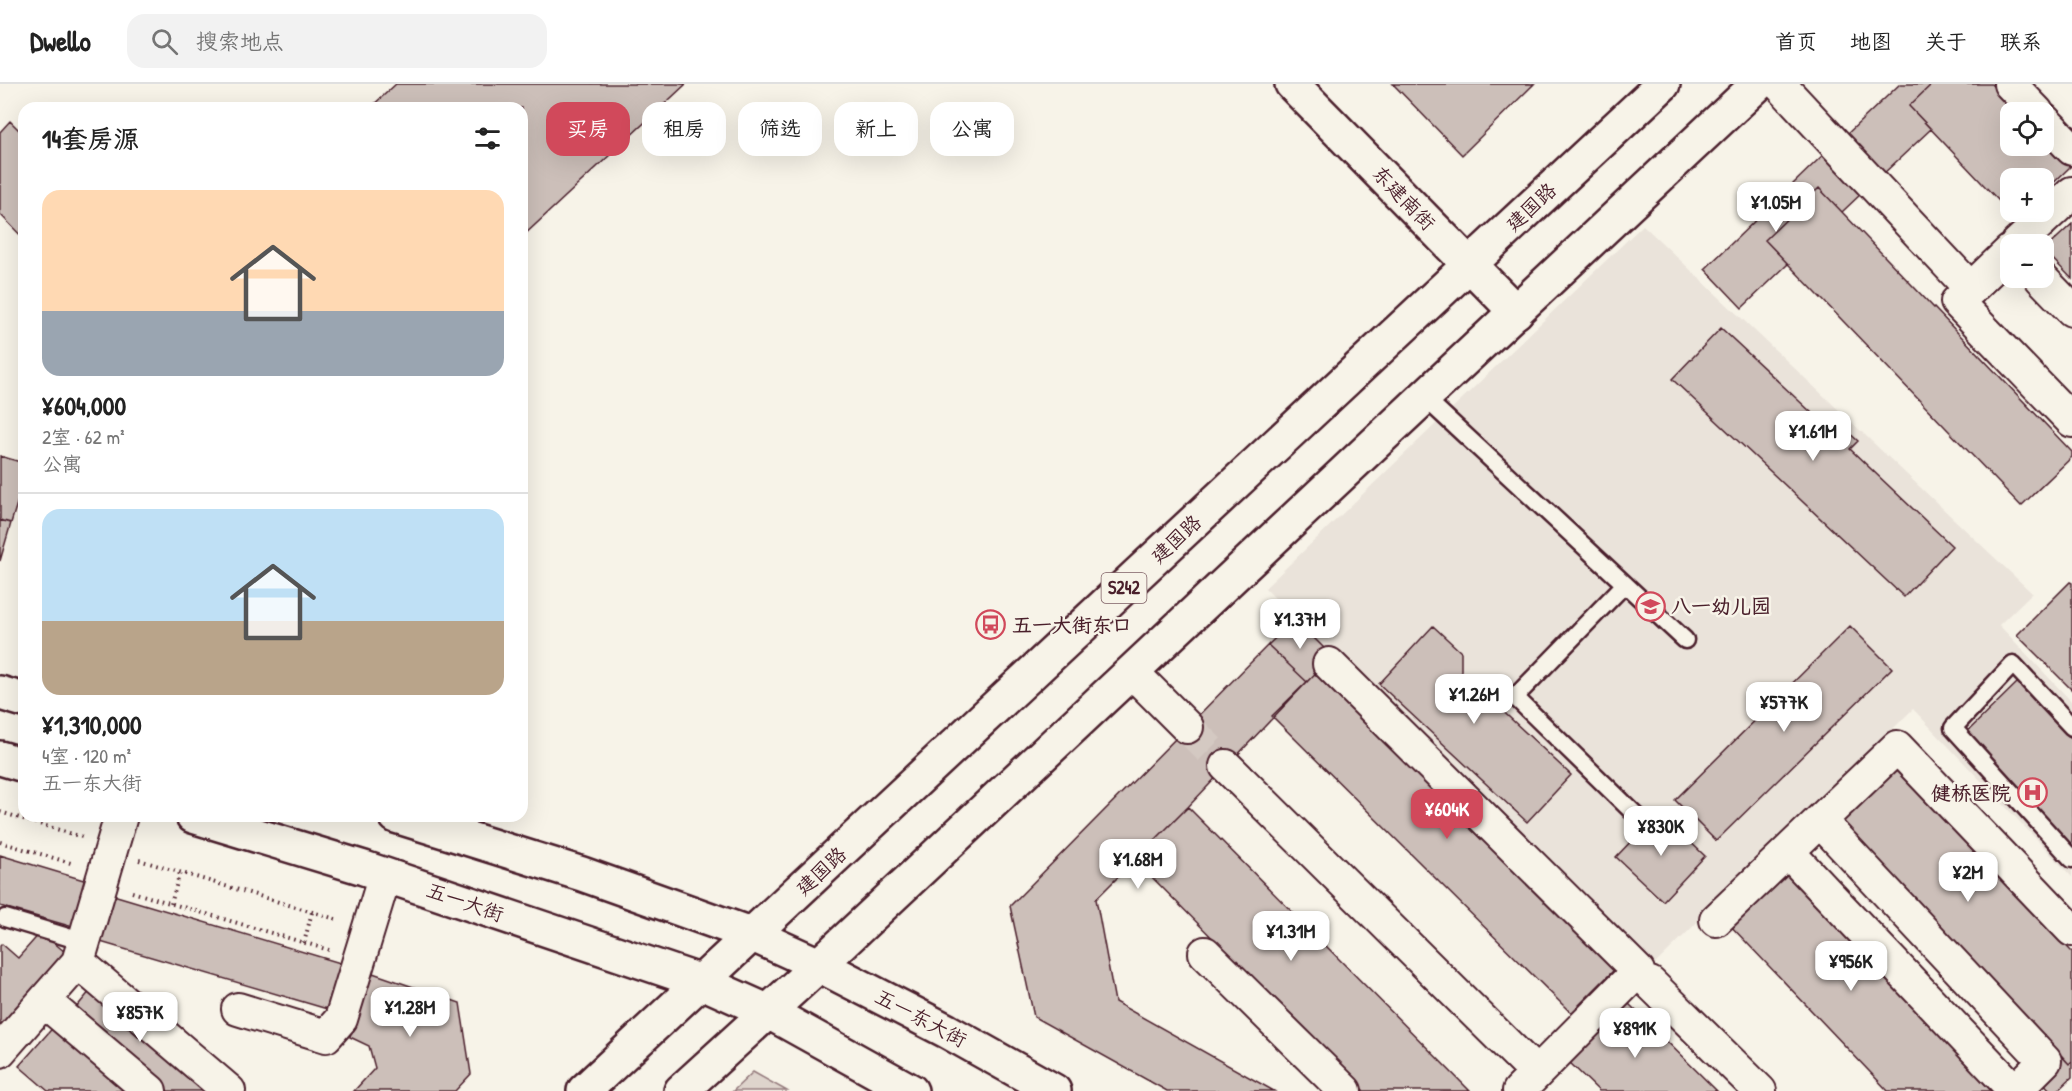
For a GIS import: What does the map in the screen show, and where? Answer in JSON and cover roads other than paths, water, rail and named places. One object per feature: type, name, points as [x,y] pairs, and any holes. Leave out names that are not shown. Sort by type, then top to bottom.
[{"type":"main road","name":"东建南街","points":[[1292,84],[1516,312]]},
{"type":"main road","name":"建国路","points":[[584,1091],[1663,84]]},
{"type":"main road","points":[[681,1091],[819,965],[1758,84]]},
{"type":"main road","points":[[0,693],[18,698]]},
{"type":"main road","points":[[0,758],[18,763]]},
{"type":"main road","name":"五一大街","points":[[213,822],[385,874],[702,982],[767,1011]]},
{"type":"main road","points":[[415,822],[582,874],[753,935]]},
{"type":"main road","name":"五一东大街","points":[[753,935],[819,965],[947,1031],[1054,1091]]},
{"type":"main road","points":[[767,1011],[911,1091]]},
{"type":"street","points":[[1779,84],[1971,289]]},
{"type":"street","points":[[2010,84],[2027,102]]},
{"type":"street","points":[[2054,130],[2072,149]]},
{"type":"street","points":[[2028,234],[2072,193]]},
{"type":"street","points":[[2000,261],[1957,302],[2072,421]]},
{"type":"street","points":[[2051,288],[2072,310]]},
{"type":"street","points":[[1226,766],[1527,1082],[1638,971],[1329,664]]},
{"type":"street","points":[[1132,672],[1187,727]]},
{"type":"street","points":[[1716,920],[1897,747],[2072,930]]},
{"type":"street","points":[[1788,852],[2015,1091],[2037,1084],[2045,1061],[1820,821]]},
{"type":"street","points":[[0,1051],[44,1001],[81,952],[98,859],[117,822]]},
{"type":"street","points":[[238,1009],[326,1036],[341,1018],[385,874]]},
{"type":"street","points":[[81,952],[229,1091]]},
{"type":"street","points":[[1205,953],[1345,1091]]},
{"type":"street","points":[[1650,983],[1760,1091]]},
{"type":"street","points":[[44,1001],[150,1091]]},
{"type":"lane","points":[[1425,398],[1685,640]]},
{"type":"lane","points":[[1625,584],[1515,697],[1638,817]]},
{"type":"lane","points":[[2072,727],[2013,664],[1953,728],[2072,859]]},
{"type":"lane","points":[[5,918],[81,952]]},
{"type":"tunnel","points":[[1187,727],[1226,766]]},
{"type":"place","name":"八一幼儿园","points":[[1650,606]]},
{"type":"place","name":"五一大街东口","points":[[991,625]]},
{"type":"place","name":"健桥医院","points":[[2032,793]]}]
